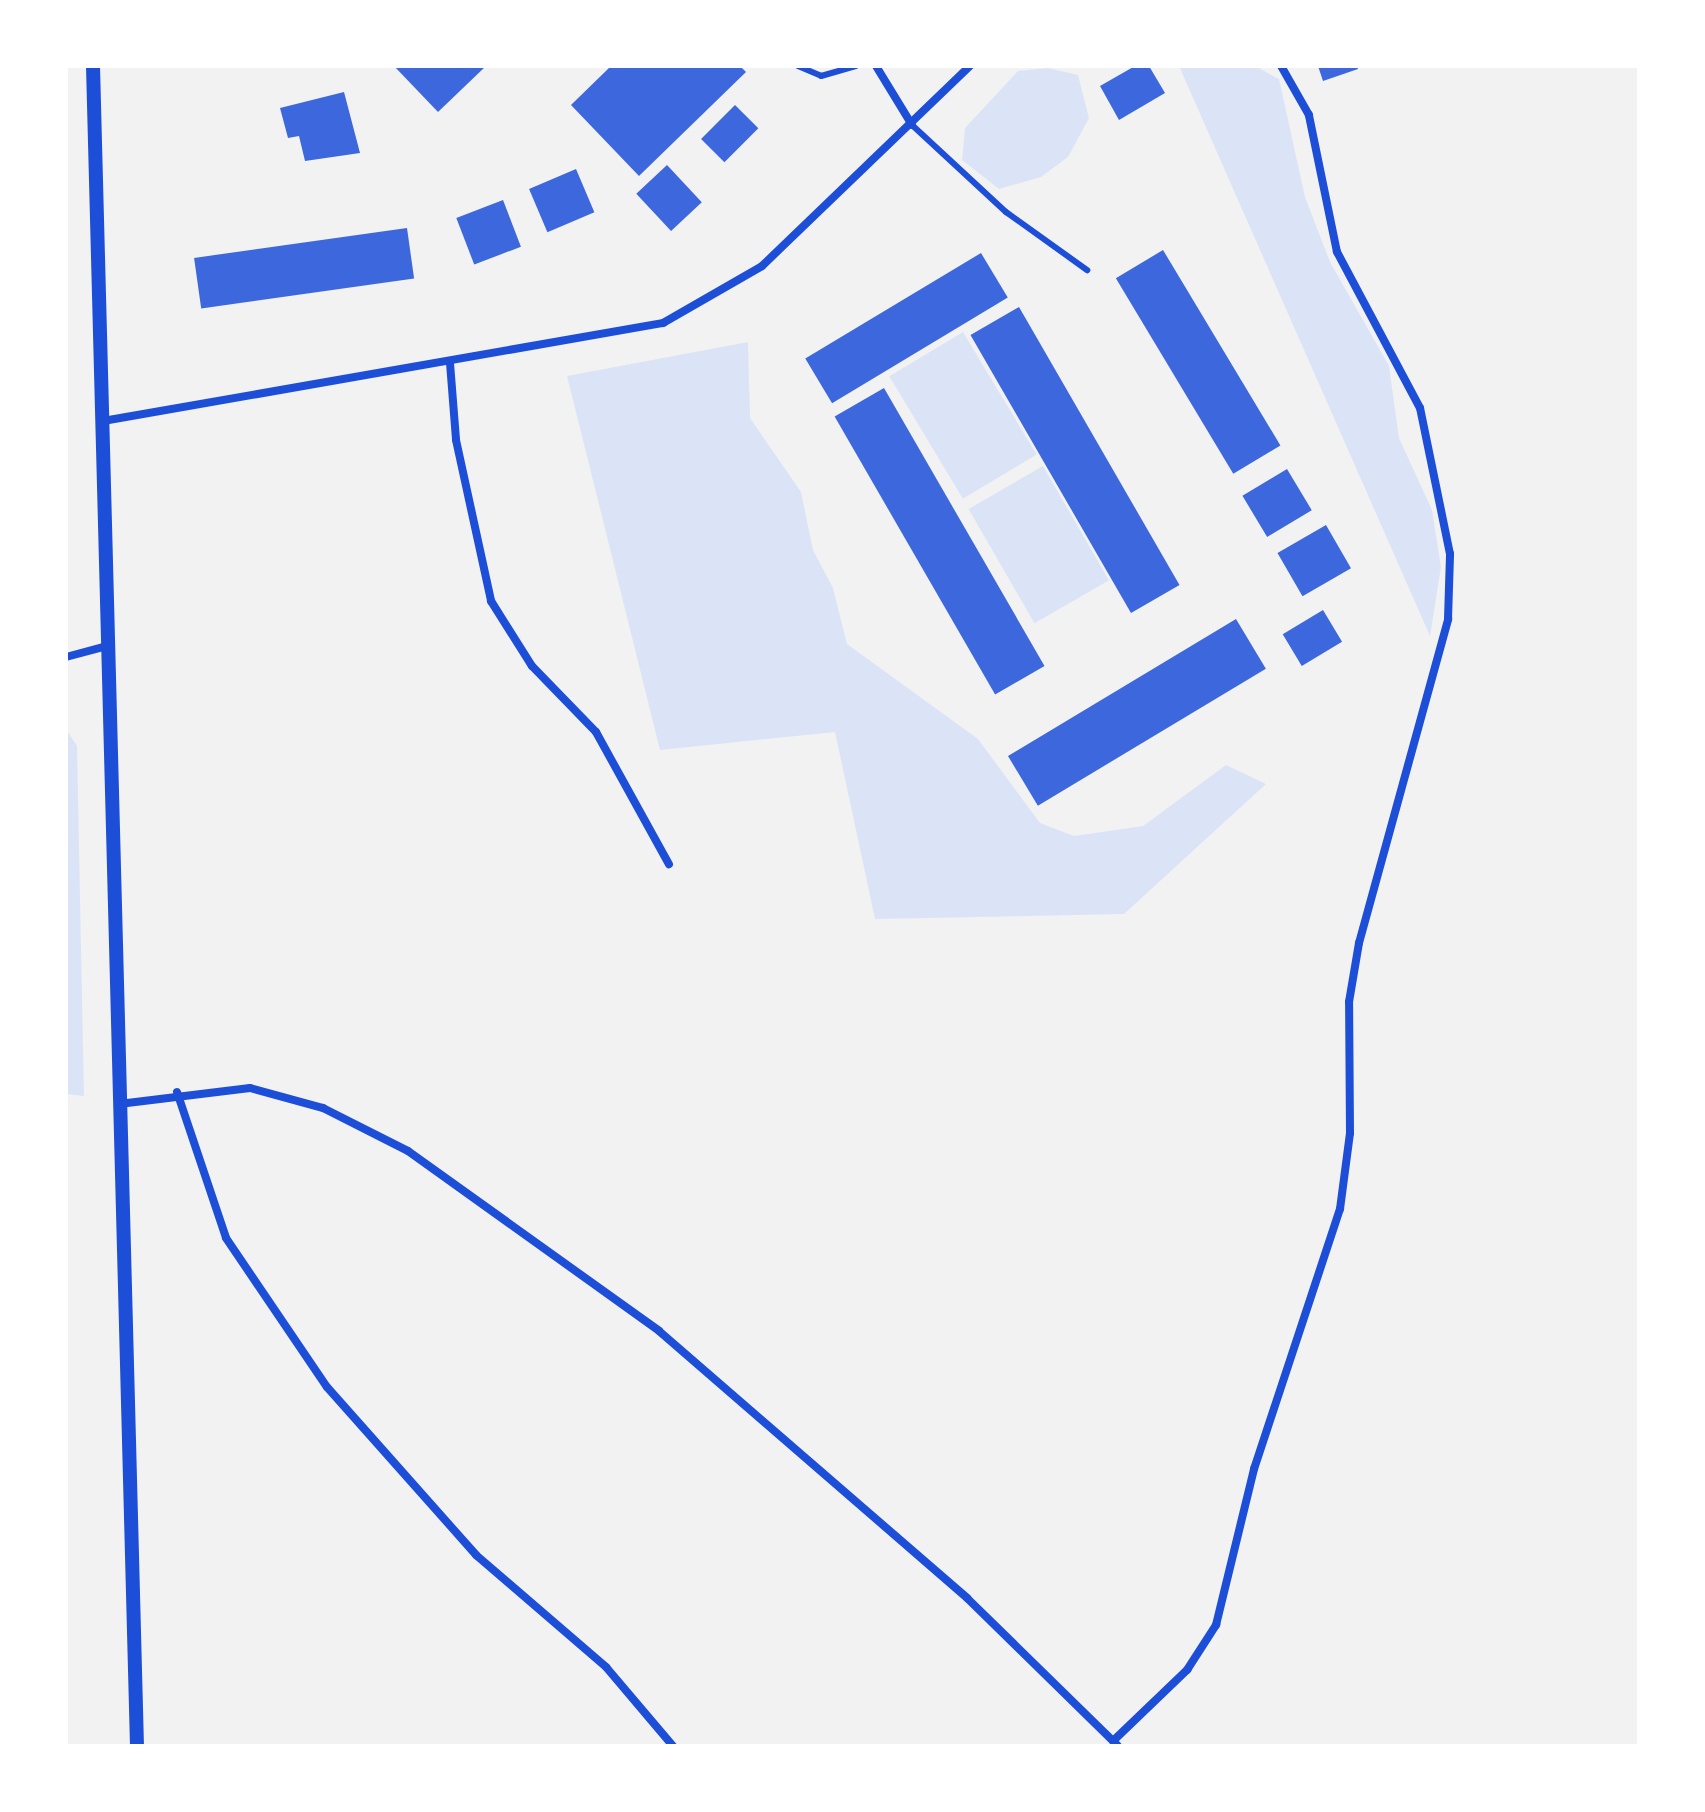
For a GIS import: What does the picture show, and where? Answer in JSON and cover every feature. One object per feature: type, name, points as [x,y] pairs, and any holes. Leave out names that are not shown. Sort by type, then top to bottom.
[{"type":"street","points":[[93,66],[137,1746]]},
{"type":"street","points":[[876,66],[912,125]]},
{"type":"street","points":[[103,421],[603,337],[699,308],[762,266],[970,66]]},
{"type":"street","points":[[119,1104],[177,1092],[250,1088],[323,1108],[456,1182],[659,1331],[789,1440],[967,1598],[1115,1744],[1187,1670],[1216,1625],[1254,1469],[1340,1209],[1350,1133],[1349,1002],[1373,887],[1425,715],[1451,587],[1435,462],[1410,387],[1337,252],[1309,115],[1281,66]]},
{"type":"street","points":[[450,363],[456,440],[491,601],[509,637],[596,732],[669,864]]},
{"type":"street","points":[[66,657],[107,646]]},
{"type":"street","points":[[177,1092],[226,1238],[327,1387],[476,1555],[606,1667],[673,1746]]},
{"type":"lane","points":[[798,66],[821,76],[856,66]]},
{"type":"lane","points":[[912,125],[1006,212],[1087,270]]},
{"type":"shaded area","points":[[1179,66],[1255,66],[1279,79],[1305,197],[1330,262],[1389,366],[1399,438],[1432,510],[1441,567],[1430,636]]},
{"type":"shaded area","points":[[1048,68],[1078,75],[1089,118],[1068,157],[1041,177],[999,189],[962,160],[965,128],[1018,71]]},
{"type":"shaded area","points":[[963,332],[1037,455],[963,499],[889,376]]},
{"type":"shaded area","points":[[748,342],[750,418],[801,492],[813,550],[833,588],[847,644],[978,739],[1040,823],[1074,836],[1143,826],[1226,765],[1266,784],[1124,914],[875,919],[835,732],[660,750],[567,376]]},
{"type":"shaded area","points":[[1043,466],[1109,580],[1035,623],[969,509]]},
{"type":"shaded area","points":[[66,729],[77,746],[84,1096],[66,1094]]},
{"type":"building","points":[[394,66],[486,66],[438,112]]},
{"type":"building","points":[[611,66],[740,66],[746,72],[639,176],[571,105]]},
{"type":"building","points":[[1135,66],[1149,66],[1165,93],[1119,120],[1100,86]]},
{"type":"building","points":[[1318,66],[1357,66],[1358,69],[1323,81]]},
{"type":"building","points":[[344,92],[360,153],[305,161],[299,136],[288,138],[280,108]]},
{"type":"building","points":[[735,105],[758,128],[724,162],[701,139]]},
{"type":"building","points":[[667,165],[702,202],[671,231],[636,194]]},
{"type":"building","points":[[576,169],[594,212],[547,232],[529,189]]},
{"type":"building","points":[[503,200],[521,247],[474,265],[456,218]]},
{"type":"building","points":[[407,228],[414,279],[201,308],[194,258]]},
{"type":"building","points":[[1163,250],[1280,445],[1233,474],[1116,278]]},
{"type":"building","points":[[981,253],[1008,298],[832,403],[805,359]]},
{"type":"building","points":[[1019,307],[1180,585],[1131,613],[971,335]]},
{"type":"building","points":[[884,388],[1044,666],[995,694],[835,416]]},
{"type":"building","points":[[1287,469],[1312,510],[1267,537],[1242,496]]},
{"type":"building","points":[[1326,525],[1351,568],[1303,596],[1278,553]]},
{"type":"building","points":[[1323,610],[1342,642],[1302,666],[1283,634]]},
{"type":"building","points":[[1236,619],[1266,669],[1038,806],[1008,756]]}]
